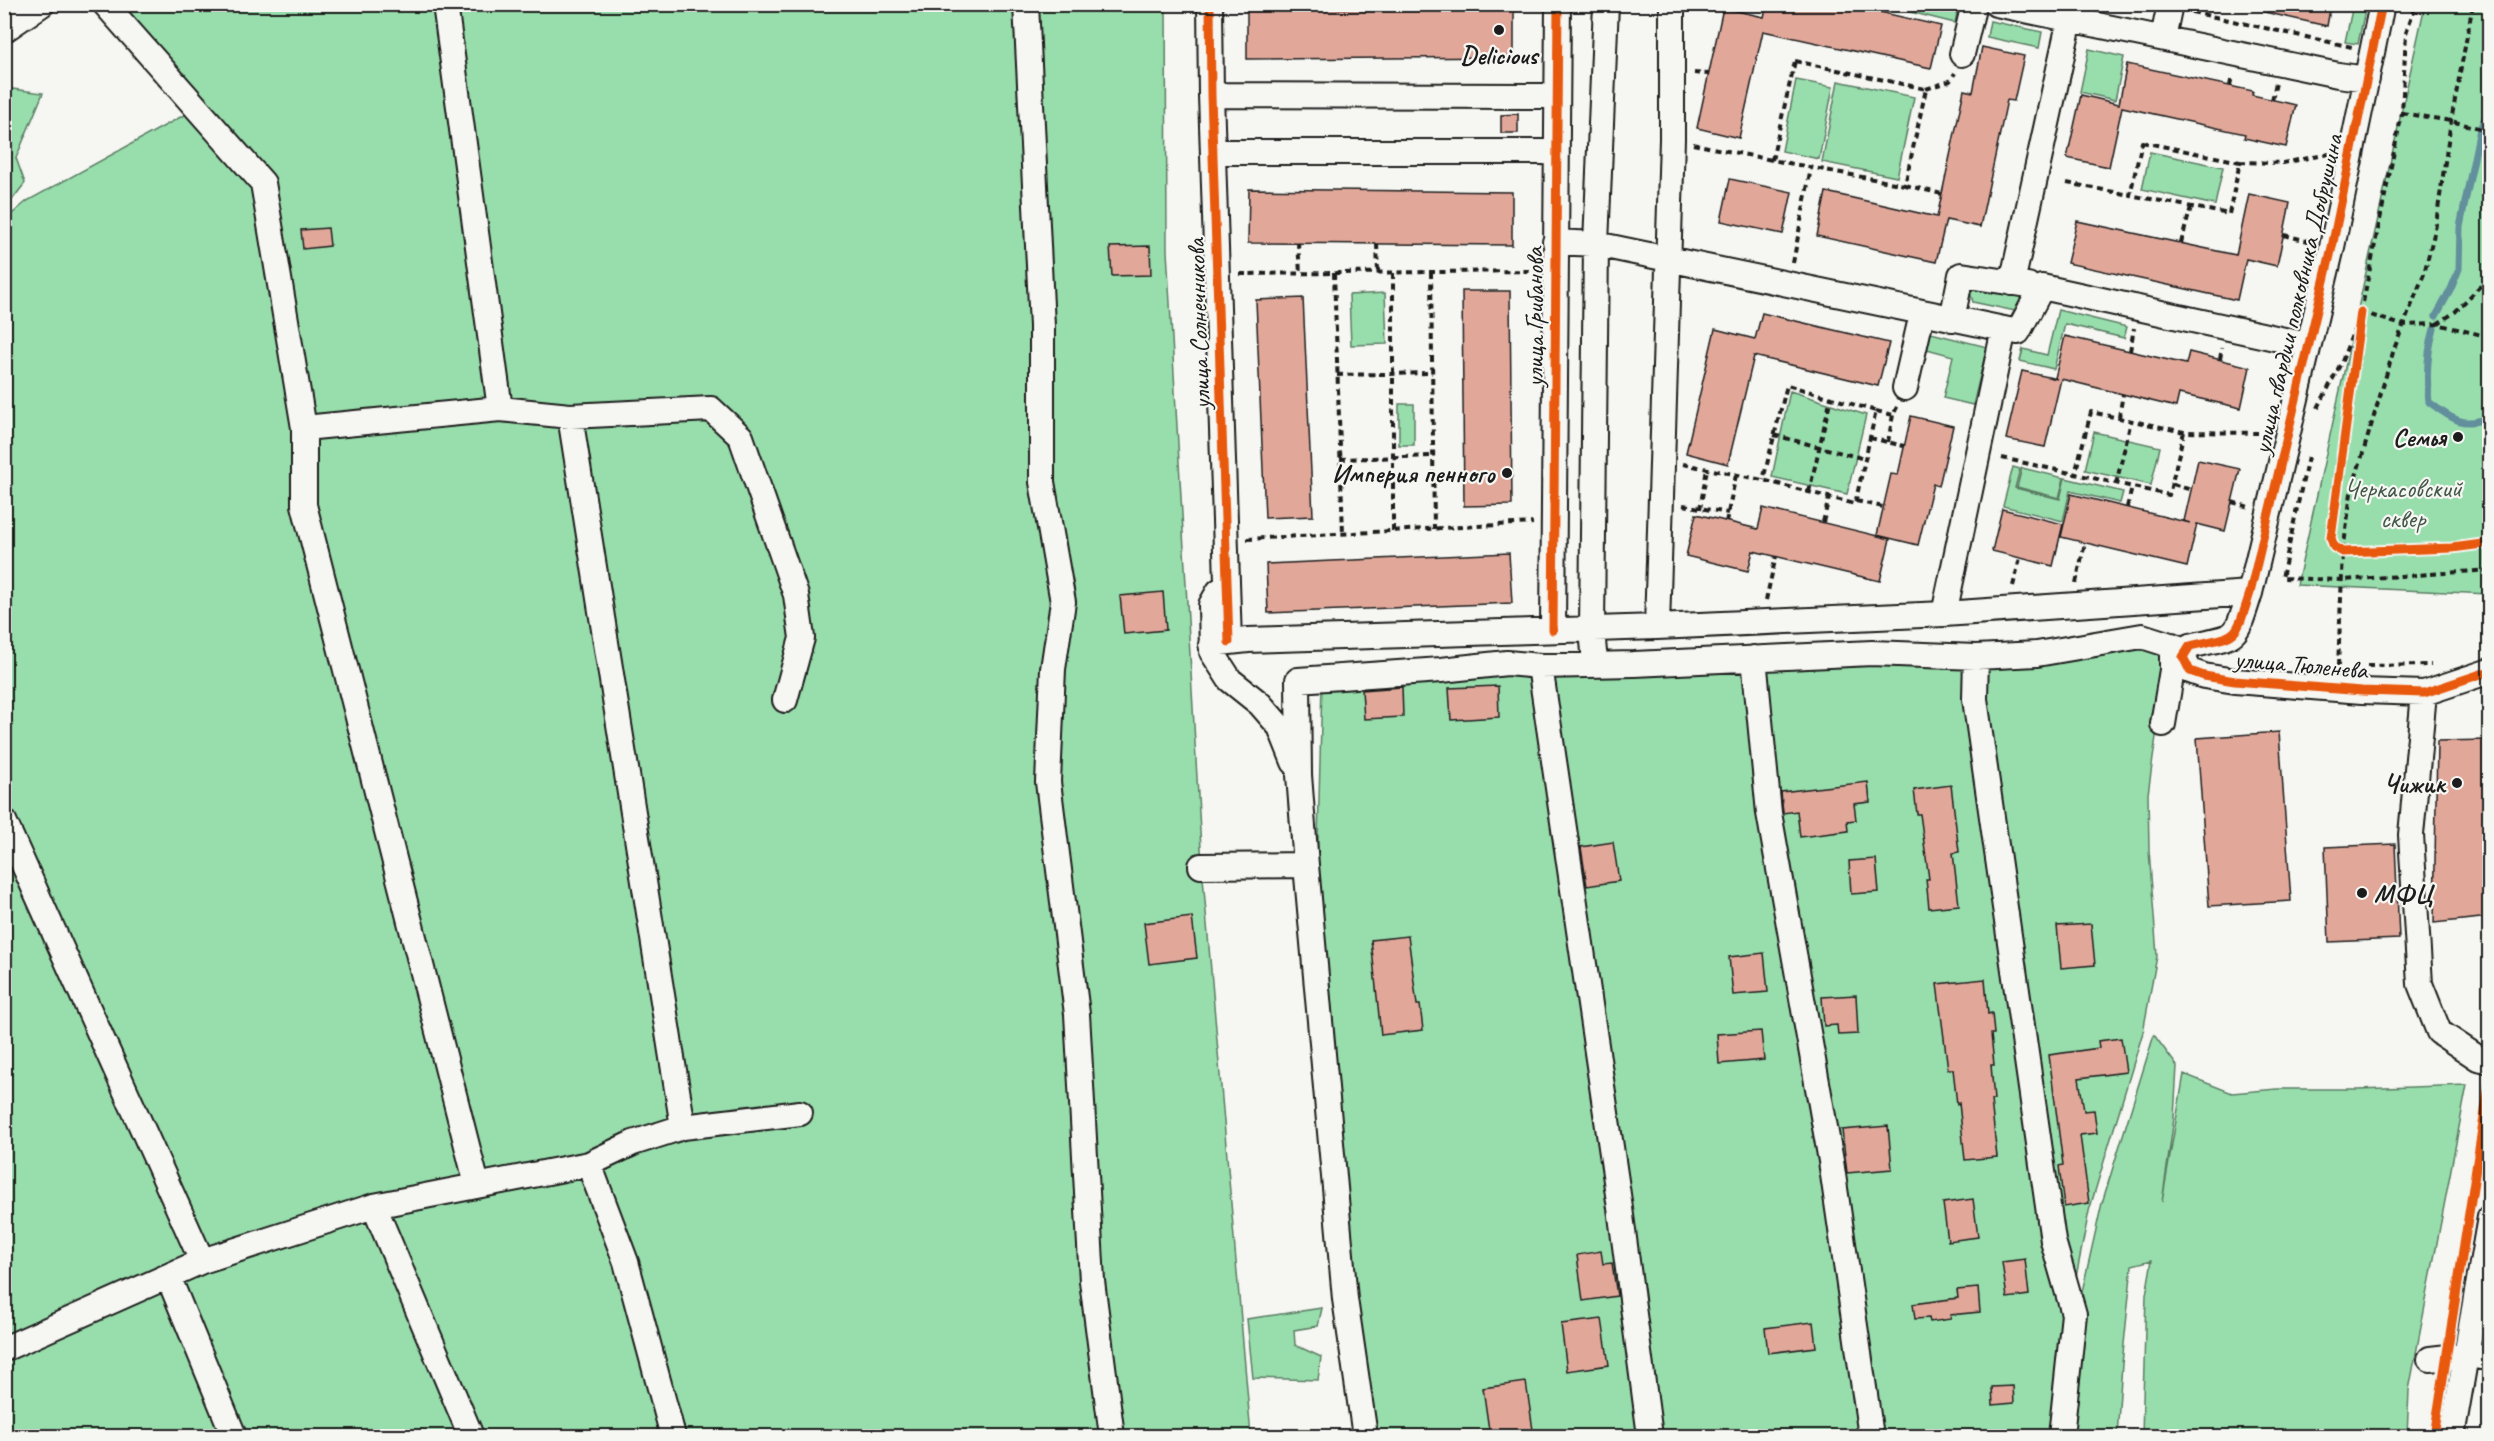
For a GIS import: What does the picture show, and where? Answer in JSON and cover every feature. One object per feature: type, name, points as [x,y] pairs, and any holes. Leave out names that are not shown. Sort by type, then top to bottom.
[{"type":"street","points":[[4,30],[42,4]]},
{"type":"street","points":[[105,4],[263,183],[304,428],[304,505],[477,1185]]},
{"type":"street","points":[[445,4],[500,409]]},
{"type":"street","points":[[1026,4],[1042,326],[1042,482],[1063,602],[1053,669],[1048,782],[1077,1014],[1092,1281],[1112,1437]]},
{"type":"street","name":"улица Солнечникова","points":[[1210,4],[1226,579],[1220,643]]},
{"type":"street","name":"улица Грибанова","points":[[1553,630],[1558,4]]},
{"type":"street","points":[[1595,664],[1592,629],[1596,244],[1606,4]]},
{"type":"street","points":[[1657,627],[1672,139],[1672,4]]},
{"type":"street","points":[[1962,54],[1974,4]]},
{"type":"street","points":[[1996,4],[2338,75],[2367,79]]},
{"type":"street","name":"улица гвардии полковника Добрушина","points":[[2250,593],[2332,247],[2382,4]]},
{"type":"street","points":[[2163,38],[2178,8]]},
{"type":"street","points":[[2012,283],[2070,19]]},
{"type":"street","points":[[1211,95],[1556,96]]},
{"type":"street","points":[[1214,152],[1556,152]]},
{"type":"street","points":[[1555,242],[1596,244],[1669,258],[2018,332],[2042,287]]},
{"type":"street","points":[[1952,319],[1961,274],[2042,287],[2307,345]]},
{"type":"street","points":[[1905,388],[1919,327]]},
{"type":"street","points":[[1944,614],[2004,329]]},
{"type":"street","points":[[304,428],[500,409],[570,416],[711,409],[741,437],[796,595],[802,638],[785,700]]},
{"type":"street","points":[[570,416],[683,1126]]},
{"type":"street","points":[[1299,775],[1280,728],[1260,704],[1230,680],[1212,652],[1220,643],[1944,614],[2250,593]]},
{"type":"street","name":"улица Тюленева","points":[[2250,593],[2238,632],[2228,638],[2179,647],[2190,671],[2235,681],[2424,693],[2490,671]]},
{"type":"street","points":[[1365,1437],[1345,1299],[1306,865],[1299,775],[1298,680],[1507,663],[1540,666],[1872,652],[1976,657],[2037,654],[2142,636],[2179,647],[2172,670],[2163,724]]},
{"type":"street","points":[[1976,657],[1975,699],[2053,1241],[2074,1314],[2061,1437]]},
{"type":"street","points":[[1754,658],[1769,813],[1832,1161],[1871,1437]]},
{"type":"street","points":[[1540,666],[1615,1173],[1650,1437]]},
{"type":"street","points":[[2424,693],[2411,835],[2420,984],[2439,1032],[2478,1058],[2490,1061]]},
{"type":"street","points":[[4,821],[202,1261]]},
{"type":"street","points":[[1201,866],[1306,865]]},
{"type":"street","points":[[4,1349],[202,1261],[374,1206],[589,1164],[633,1143],[683,1126],[800,1113]]},
{"type":"street","points":[[589,1164],[626,1262],[673,1437]]},
{"type":"street","points":[[374,1206],[471,1437]]},
{"type":"street","points":[[2452,1437],[2490,1217]]},
{"type":"street","points":[[168,1276],[234,1437]]},
{"type":"street","points":[[2430,1359],[2466,1355],[2490,1358]]},
{"type":"path","points":[[2354,360],[2361,312],[2402,113],[2406,33],[2416,4]]},
{"type":"path","points":[[2348,666],[2338,666],[2342,580],[2339,550],[2351,493],[2402,326],[2424,274],[2435,230],[2451,121],[2474,4]]},
{"type":"path","points":[[2178,8],[2373,51]]},
{"type":"path","points":[[1772,160],[1795,61],[1926,89],[1950,81],[1962,54]]},
{"type":"path","points":[[1688,72],[1709,74]]},
{"type":"path","points":[[2272,100],[2277,79]]},
{"type":"path","points":[[1905,185],[1926,89]]},
{"type":"path","points":[[2402,113],[2451,121],[2490,132]]},
{"type":"path","points":[[1672,139],[1942,194]]},
{"type":"path","points":[[2130,195],[2142,142],[2241,162],[2283,163],[2325,154],[2350,156]]},
{"type":"path","points":[[2067,183],[2229,214],[2241,162]]},
{"type":"path","points":[[1790,285],[1811,167]]},
{"type":"path","points":[[2181,243],[2191,207]]},
{"type":"path","points":[[1298,243],[1300,273]]},
{"type":"path","points":[[1377,244],[1378,272]]},
{"type":"path","points":[[1239,274],[1534,271]]},
{"type":"path","points":[[1393,531],[1394,272]]},
{"type":"path","points":[[1431,272],[1434,529]]},
{"type":"path","points":[[1334,273],[1343,534]]},
{"type":"path","points":[[2437,324],[2455,312],[2490,279]]},
{"type":"path","points":[[2361,312],[2402,326],[2437,324],[2490,337]]},
{"type":"path","points":[[2318,409],[2341,363],[2361,312]]},
{"type":"path","points":[[2130,351],[2135,321]]},
{"type":"path","points":[[1337,375],[1432,373]]},
{"type":"path","points":[[1763,480],[1786,385],[1876,411],[1856,501]]},
{"type":"path","points":[[2119,417],[2123,394]]},
{"type":"path","points":[[1809,492],[1831,397]]},
{"type":"path","points":[[2075,474],[2091,412],[2184,432],[2258,433]]},
{"type":"path","points":[[1888,442],[1893,415]]},
{"type":"path","points":[[2116,484],[2131,420]]},
{"type":"path","points":[[2002,458],[2169,495],[2184,432]]},
{"type":"path","points":[[1774,435],[1865,459]]},
{"type":"path","points":[[1870,438],[1904,446]]},
{"type":"path","points":[[2309,454],[2282,578],[2342,580],[2490,570]]},
{"type":"path","points":[[1340,459],[1433,456]]},
{"type":"path","points":[[1683,465],[1763,480],[1855,504],[1856,501],[1883,507]]},
{"type":"path","points":[[1700,509],[1707,469]]},
{"type":"path","points":[[2056,477],[2058,470]]},
{"type":"path","points":[[1726,522],[1736,475]]},
{"type":"path","points":[[2173,484],[2191,490]]},
{"type":"path","points":[[2127,507],[2132,488]]},
{"type":"path","points":[[1823,522],[1829,498]]},
{"type":"path","points":[[1682,505],[1728,513]]},
{"type":"path","points":[[1246,539],[1533,523]]},
{"type":"path","points":[[2076,584],[2085,543]]},
{"type":"path","points":[[2339,550],[2355,551]]},
{"type":"path","points":[[1764,609],[1776,556]]},
{"type":"path","points":[[2011,597],[2020,558]]},
{"type":"path","points":[[2359,666],[2435,665]]},
{"type":"green space","points":[[1878,4],[1917,5],[1957,13],[1955,23]]},
{"type":"green space","points":[[119,5],[1166,5],[1167,251],[1202,866],[1251,1436],[5,1436],[5,220],[27,201],[208,102]]},
{"type":"green space","points":[[2353,5],[2366,5],[2358,44],[2345,42]]},
{"type":"green space","name":"Черкасовский сквер","points":[[2425,5],[2489,5],[2489,594],[2297,585]]},
{"type":"green space","points":[[1990,21],[2042,32],[2039,48],[1987,37]]},
{"type":"green space","points":[[2089,49],[2124,57],[2115,100],[2080,92]]},
{"type":"green space","points":[[1796,80],[1833,87],[1819,159],[1782,151]]},
{"type":"green space","points":[[1838,81],[1914,97],[1897,177],[1822,162]]},
{"type":"green space","points":[[5,88],[43,93],[16,158],[25,183],[5,209]]},
{"type":"green space","points":[[2150,152],[2223,167],[2215,205],[2142,189]]},
{"type":"green space","points":[[1977,283],[2018,291],[2021,302],[2015,311],[1973,302],[1970,292]]},
{"type":"green space","points":[[1385,293],[1387,344],[1351,345],[1349,295]]},
{"type":"green space","points":[[2058,310],[2127,327],[2124,338],[2065,324],[2054,369],[2020,361],[2023,349],[2047,355]]},
{"type":"green space","points":[[1931,333],[1987,347],[1973,405],[1943,398],[1953,356],[1927,349]]},
{"type":"green space","points":[[1790,391],[1866,415],[1847,494],[1772,477]]},
{"type":"green space","points":[[1399,404],[1414,404],[1414,445],[1399,445]]},
{"type":"green space","points":[[2094,432],[2160,447],[2151,485],[2085,470]]},
{"type":"green space","points":[[2013,467],[2020,469],[2015,488],[2060,499],[2065,478],[2123,492],[2120,503],[2070,491],[2063,521],[2003,506]]},
{"type":"green space","points":[[2022,468],[2064,478],[2059,498],[2017,487]]},
{"type":"green space","points":[[2163,639],[2165,672],[2148,794],[2149,850],[2157,956],[2143,1032],[2089,1211],[2068,1318],[2055,1436],[1370,1436],[1316,917],[1322,684]]},
{"type":"green space","points":[[2154,1035],[2177,1066],[2174,1118],[2162,1202],[2184,1074],[2232,1093],[2277,1089],[2467,1085],[2409,1390],[2407,1436],[2142,1436],[2146,1295],[2152,1260],[2132,1265],[2117,1436],[2064,1436],[2077,1314],[2102,1203]]},
{"type":"green space","points":[[1322,1308],[1318,1326],[1294,1330],[1295,1345],[1321,1357],[1318,1380],[1253,1378],[1247,1319]]},
{"type":"building","points":[[1767,4],[1845,4],[1941,26],[1931,68],[1763,31],[1739,138],[1697,128],[1723,8],[1764,17]]},
{"type":"building","points":[[2265,4],[2331,4],[2327,26],[2264,12]]},
{"type":"building","points":[[1514,7],[1514,57],[1247,59],[1247,9]]},
{"type":"building","points":[[1982,47],[2024,56],[2014,101],[2007,100],[1980,227],[1946,220],[1936,262],[1817,236],[1826,192],[1937,217],[1964,90],[1973,92]]},
{"type":"building","points":[[2127,64],[2253,91],[2252,95],[2296,105],[2286,147],[2244,138],[2245,134],[2122,107],[2109,167],[2067,158],[2081,95],[2119,104]]},
{"type":"building","points":[[1518,114],[1518,133],[1501,133],[1501,115]]},
{"type":"building","points":[[1730,179],[1792,192],[1783,234],[1721,221]]},
{"type":"building","points":[[1249,189],[1512,192],[1512,245],[1248,243]]},
{"type":"building","points":[[2249,194],[2290,203],[2277,266],[2246,259],[2237,300],[2067,263],[2077,221],[2236,255]]},
{"type":"building","points":[[328,228],[330,246],[303,249],[301,230]]},
{"type":"building","points":[[1150,246],[1151,275],[1112,276],[1110,247]]},
{"type":"building","points":[[1462,291],[1510,291],[1512,505],[1464,506]]},
{"type":"building","points":[[1303,298],[1313,516],[1265,518],[1256,300]]},
{"type":"building","points":[[1762,313],[1889,343],[1878,386],[1754,356],[1728,464],[1686,453],[1715,329],[1755,339]]},
{"type":"building","points":[[2065,336],[2186,364],[2189,352],[2250,367],[2241,408],[2179,394],[2176,407],[2061,379],[2045,447],[2006,439],[2022,371],[2057,379],[2055,378]]},
{"type":"building","points":[[1911,416],[1953,426],[1939,486],[1933,484],[1918,545],[1877,535],[1891,474],[1898,475]]},
{"type":"building","points":[[2198,460],[2240,469],[2225,531],[2197,524],[2187,567],[2061,537],[2071,494],[2190,523],[2184,521]]},
{"type":"building","points":[[1763,508],[1890,539],[1880,581],[1753,551],[1748,571],[1686,556],[1696,514],[1758,529]]},
{"type":"building","points":[[2002,509],[2063,524],[2053,566],[1992,551]]},
{"type":"building","points":[[1509,553],[1512,603],[1268,613],[1266,564]]},
{"type":"building","points":[[1163,592],[1166,630],[1124,634],[1120,596]]},
{"type":"building","points":[[1498,686],[1499,717],[1451,720],[1449,688]]},
{"type":"building","points":[[1402,687],[1403,717],[1364,719],[1362,690]]},
{"type":"building","points":[[2279,732],[2291,901],[2209,906],[2197,738]]},
{"type":"building","points":[[2490,740],[2490,917],[2434,923],[2437,741]]},
{"type":"building","points":[[1868,782],[1870,802],[1854,804],[1856,820],[1847,821],[1848,831],[1800,837],[1797,811],[1783,813],[1781,792]]},
{"type":"building","points":[[1951,785],[1959,852],[1953,853],[1959,905],[1929,908],[1926,879],[1929,879],[1920,814],[1917,814],[1914,790]]},
{"type":"building","points":[[1613,842],[1619,881],[1587,886],[1581,847]]},
{"type":"building","name":"МФЦ","points":[[2395,844],[2399,939],[2329,942],[2325,847]]},
{"type":"building","points":[[1876,859],[1879,892],[1851,894],[1849,861]]},
{"type":"building","points":[[1192,917],[1197,958],[1149,964],[1144,923]]},
{"type":"building","points":[[2091,924],[2095,965],[2061,968],[2057,926]]},
{"type":"building","points":[[1408,936],[1417,1005],[1420,1005],[1423,1030],[1381,1035],[1371,940]]},
{"type":"building","points":[[1764,953],[1768,992],[1733,995],[1729,957]]},
{"type":"building","points":[[1985,979],[1988,1014],[1992,1013],[1994,1034],[1991,1034],[1994,1065],[1991,1065],[1994,1100],[1991,1100],[1997,1157],[1965,1160],[1959,1103],[1957,1104],[1953,1069],[1948,1069],[1937,984]]},
{"type":"building","points":[[1856,995],[1858,1034],[1838,1035],[1837,1025],[1824,1026],[1822,997]]},
{"type":"building","points":[[1761,1031],[1764,1060],[1719,1064],[1717,1034]]},
{"type":"building","points":[[2121,1038],[2126,1072],[2079,1078],[2084,1111],[2094,1110],[2097,1133],[2080,1135],[2089,1203],[2064,1207],[2059,1166],[2063,1165],[2049,1055],[2099,1048],[2098,1041]]},
{"type":"building","points":[[1888,1126],[1892,1169],[1847,1173],[1842,1130]]},
{"type":"building","points":[[1973,1199],[1978,1237],[1948,1241],[1943,1203]]},
{"type":"building","points":[[1601,1251],[1603,1264],[1612,1263],[1617,1296],[1583,1301],[1577,1255]]},
{"type":"building","points":[[2025,1259],[2029,1295],[2007,1298],[2002,1262]]},
{"type":"building","points":[[1978,1288],[1980,1312],[1950,1315],[1951,1319],[1930,1322],[1929,1318],[1915,1319],[1913,1304],[1958,1298],[1957,1290]]},
{"type":"building","points":[[1602,1319],[1609,1365],[1567,1371],[1561,1324]]},
{"type":"building","points":[[1813,1322],[1816,1347],[1768,1353],[1765,1328]]},
{"type":"building","points":[[1526,1382],[1534,1437],[1490,1437],[1483,1388]]},
{"type":"building","points":[[2013,1386],[2014,1403],[1993,1405],[1992,1387]]},
{"type":"waterway","points":[[2436,316],[2459,269],[2460,227],[2480,129],[2490,107]]},
{"type":"waterway","points":[[2434,329],[2428,365],[2429,402],[2450,417],[2464,422],[2490,417]]},
{"type":"cycle path","points":[[1210,4],[1229,642]]},
{"type":"cycle path","points":[[1553,630],[1558,4]]},
{"type":"cycle path","points":[[2382,4],[2332,247],[2250,593],[2241,621],[2232,634],[2218,640],[2190,646],[2183,657],[2190,671],[2204,676],[2235,681],[2362,691],[2424,693],[2490,671]]},
{"type":"cycle path","points":[[2361,312],[2331,538],[2334,547],[2343,552],[2452,548],[2490,543]]},
{"type":"cycle path","points":[[2434,1436],[2490,1079]]},
{"type":"place","name":"Delicious","points":[[1499,30]]},
{"type":"place","name":"Семья","points":[[2458,437]]},
{"type":"place","name":"Империя пенного","points":[[1507,473]]},
{"type":"place","name":"Чижик","points":[[2457,783]]},
{"type":"place","name":"МФЦ","points":[[2362,893]]}]
